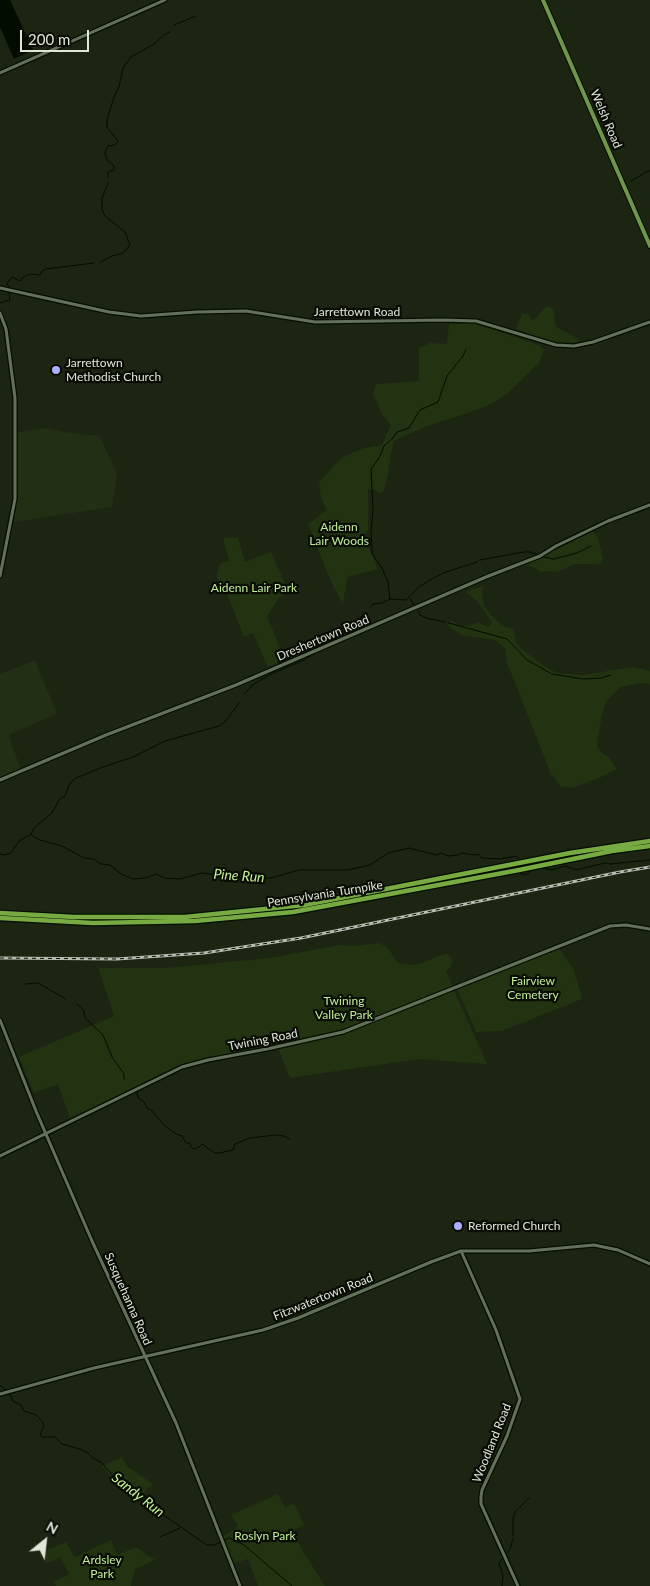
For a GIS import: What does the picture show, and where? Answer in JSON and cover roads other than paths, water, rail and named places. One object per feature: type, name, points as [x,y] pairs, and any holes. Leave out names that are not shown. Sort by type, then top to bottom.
[{"type":"highway","name":"Pennsylvania Turnpike","points":[[0,913],[74,917],[184,916],[304,905],[560,855],[650,841]]},
{"type":"highway","name":"Pennsylvania Turnpike","points":[[0,918],[93,923],[185,922],[293,912],[612,851],[650,846]]},
{"type":"main road","name":"Welsh Road","points":[[543,0],[650,246]]},
{"type":"street","points":[[0,73],[165,0]]},
{"type":"street","name":"Jarrettown Road","points":[[0,288],[126,315],[140,316],[246,311],[315,322],[476,321],[556,345],[574,346],[593,342],[650,322]]},
{"type":"street","points":[[0,313],[6,329],[15,398],[15,492],[13,513],[0,576]]},
{"type":"street","name":"Dreshertown Road","points":[[0,780],[106,735],[236,685],[486,577],[540,556],[599,525],[650,505]]},
{"type":"street","name":"Twining Road","points":[[0,1156],[182,1067],[343,1032],[610,926],[626,925],[650,929]]},
{"type":"street","name":"Susquehanna Road","points":[[0,1020],[92,1241],[176,1423],[240,1586]]},
{"type":"street","name":"Fitzwatertown Road","points":[[0,1394],[94,1368],[263,1330],[298,1318],[410,1270],[461,1251],[529,1252],[594,1245],[618,1250],[650,1264]]},
{"type":"street","name":"Woodland Road","points":[[461,1251],[496,1330],[520,1399],[482,1490],[481,1497],[481,1504],[518,1586]]},
{"type":"waterway","points":[[174,25],[196,16]]},
{"type":"waterway","points":[[108,178],[108,172],[114,170],[114,166],[107,160],[105,153],[108,146],[115,145],[118,141],[107,127],[107,120],[119,87],[123,68],[131,57],[170,32]]},
{"type":"waterway","points":[[631,181],[650,171]]},
{"type":"waterway","points":[[100,262],[123,253],[130,245],[125,232],[105,216],[102,210],[102,198],[108,183]]},
{"type":"waterway","points":[[9,288],[7,283],[12,277],[20,281],[23,277],[31,274],[40,275],[46,269],[94,263]]},
{"type":"waterway","points":[[0,303],[10,300],[9,293]]},
{"type":"waterway","points":[[390,599],[388,582],[372,550],[373,509],[371,469],[379,458],[384,446],[397,432],[409,428],[420,410],[438,402],[447,376],[463,356],[466,349]]},
{"type":"waterway","points":[[543,557],[554,559],[577,553],[591,546]]},
{"type":"waterway","points":[[480,560],[524,552],[538,555]]},
{"type":"waterway","points":[[371,607],[373,604],[382,603],[390,599],[406,600],[419,587],[443,573],[477,562]]},
{"type":"waterway","points":[[410,599],[415,606]]},
{"type":"waterway","points":[[418,611],[420,615],[426,618],[445,622]]},
{"type":"waterway","points":[[318,646],[317,644],[321,640],[340,631],[345,624],[353,624],[363,615]]},
{"type":"waterway","points":[[449,623],[507,639],[527,660],[552,674],[583,679],[601,678],[611,675]]},
{"type":"waterway","points":[[244,694],[254,684],[271,674],[304,660],[315,653]]},
{"type":"waterway","points":[[0,854],[11,853],[19,841],[31,834],[34,828],[52,813],[59,800],[65,796],[70,783],[76,778],[133,757],[165,741],[219,726],[226,721],[239,703]]},
{"type":"waterway","name":"Pine Run","points":[[31,834],[40,840],[62,846],[84,858],[94,859],[101,864],[110,865],[121,874],[133,879],[157,874],[164,878],[180,879],[202,873],[243,878],[271,878],[299,870],[348,870],[370,865],[388,853],[409,848],[436,855],[441,853],[448,856],[461,853],[479,854],[481,858],[499,859],[516,856],[518,858]]},
{"type":"waterway","name":"Pine Run","points":[[520,872],[526,875],[530,871],[541,868],[552,870],[565,866],[576,870],[605,863],[650,860]]},
{"type":"waterway","points":[[25,984],[38,983],[66,999]]},
{"type":"waterway","points":[[77,1004],[84,1011],[85,1018],[103,1035],[112,1057],[124,1074],[124,1079]]},
{"type":"waterway","points":[[137,1091],[138,1098],[144,1102],[147,1108],[164,1125],[182,1136],[186,1143],[190,1143],[194,1149],[202,1144],[215,1153],[219,1153],[233,1150],[235,1144],[250,1138],[275,1135],[290,1139]]},
{"type":"waterway","name":"Sandy Run","points":[[0,1385],[13,1401],[21,1405],[24,1411],[36,1415],[42,1421],[44,1426],[40,1434],[42,1437],[55,1437],[62,1444],[88,1453],[102,1463],[113,1476],[140,1499],[207,1545],[214,1545],[229,1538],[244,1545],[292,1586]]},
{"type":"waterway","points":[[513,1536],[515,1512],[529,1498]]},
{"type":"waterway","points":[[160,1537],[180,1528]]},
{"type":"waterway","points":[[502,1586],[503,1576],[499,1563],[510,1549],[513,1539]]},
{"type":"railway","points":[[0,958],[117,959],[204,953],[301,938],[650,867]]},
{"type":"place","name":"Jarrettown Methodist Church","points":[[56,370]]},
{"type":"place","name":"Reformed Church","points":[[458,1226]]},
{"type":"park label","name":"Aidenn Lair Woods","points":[[339,534]]},
{"type":"park label","name":"Aidenn Lair Park","points":[[254,588]]},
{"type":"park label","name":"Fairview Cemetery","points":[[533,988]]},
{"type":"park label","name":"Twining Valley Park","points":[[344,1008]]},
{"type":"park label","name":"Roslyn Park","points":[[265,1536]]},
{"type":"park label","name":"Ardsley Park","points":[[102,1567]]}]
